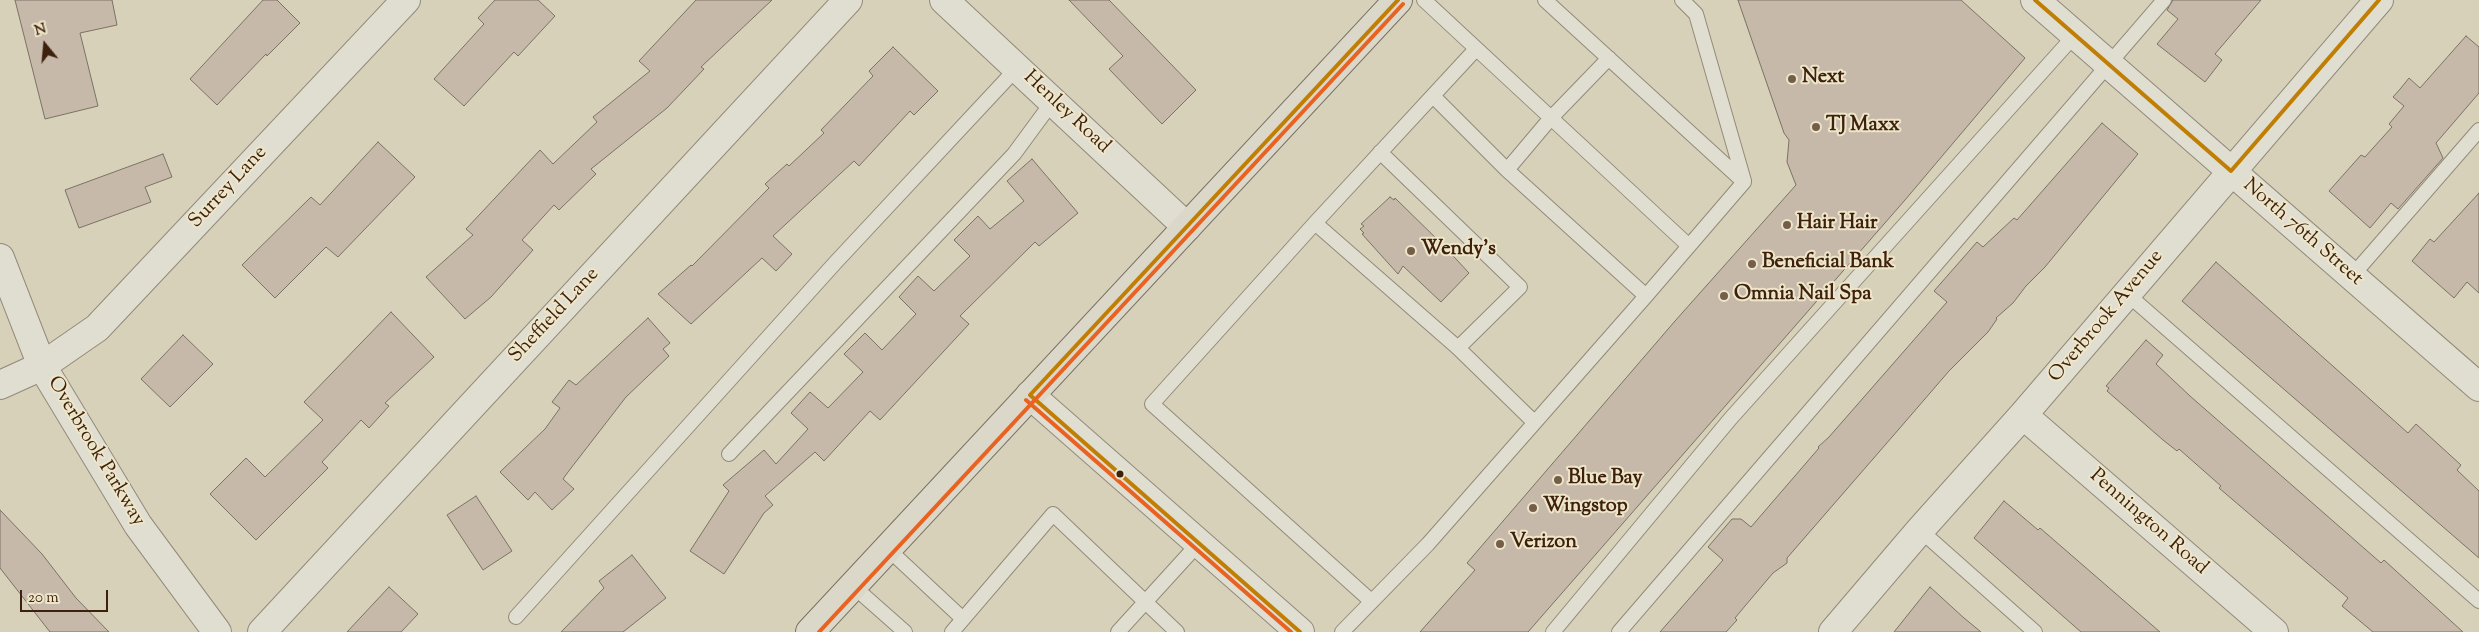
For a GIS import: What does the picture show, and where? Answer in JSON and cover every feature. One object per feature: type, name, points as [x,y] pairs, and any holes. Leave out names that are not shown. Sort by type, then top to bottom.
[{"type":"highway","points":[[810,632],[1398,0]]},
{"type":"street","name":"Surrey Lane","points":[[0,385],[42,366],[98,328],[406,0]]},
{"type":"street","name":"Sheffield Lane","points":[[262,632],[848,0]]},
{"type":"street","name":"Henley Road","points":[[944,0],[1187,226]]},
{"type":"street","name":"North 76th Street","points":[[2036,0],[2479,387]]},
{"type":"street","name":"Overbrook Avenue","points":[[1833,632],[1920,530],[2023,415],[2379,0]]},
{"type":"street","name":"Overbrook Parkway","points":[[0,258],[42,366],[138,524],[217,632]]},
{"type":"street","points":[[1030,395],[1295,630]]},
{"type":"street","name":"Pennington Road","points":[[2023,415],[2274,632]]},
{"type":"lane","points":[[1424,0],[1689,246]]},
{"type":"lane","points":[[1545,0],[1744,182]]},
{"type":"lane","points":[[1682,0],[1696,14],[1744,182]]},
{"type":"lane","points":[[1619,632],[2164,0]]},
{"type":"lane","points":[[1553,632],[1731,418],[2075,35]]},
{"type":"lane","points":[[1371,601],[1152,404],[1315,223],[1476,49]]},
{"type":"lane","points":[[1507,170],[1550,119],[1609,58]]},
{"type":"lane","points":[[516,617],[828,270],[1017,68]]},
{"type":"lane","points":[[1433,96],[1507,170],[1646,296]]},
{"type":"lane","points":[[729,454],[1014,154],[1052,101]]},
{"type":"lane","points":[[2352,276],[2479,130]]},
{"type":"lane","points":[[1380,152],[1520,287],[1458,348]]},
{"type":"lane","points":[[1342,632],[1428,544],[1744,182]]},
{"type":"lane","points":[[1315,223],[1458,348],[1534,422]]},
{"type":"lane","points":[[2126,293],[2479,601]]},
{"type":"lane","points":[[952,632],[1053,514],[1177,632]]},
{"type":"lane","points":[[1920,530],[2035,632]]},
{"type":"lane","points":[[1118,632],[1199,543]]},
{"type":"lane","points":[[888,549],[963,619]]},
{"type":"lane","points":[[853,586],[905,632]]},
{"type":"building","points":[[15,0],[112,0],[117,25],[80,33],[98,106],[45,119]]},
{"type":"building","points":[[263,0],[277,0],[300,23],[267,56],[266,54],[217,105],[190,79]]},
{"type":"building","points":[[495,0],[538,0],[555,16],[518,56],[514,52],[464,106],[434,79],[484,24],[478,18]]},
{"type":"building","points":[[696,0],[772,0],[701,67],[704,69],[667,108],[591,169],[596,174],[559,210],[554,205],[522,240],[533,250],[491,297],[465,319],[426,277],[473,235],[466,229],[540,150],[553,164],[597,122],[593,117],[650,71],[639,61]]},
{"type":"building","points":[[1069,0],[1109,0],[1196,90],[1162,124],[1109,69],[1123,56]]},
{"type":"building","points":[[1738,0],[1961,0],[2025,58],[1905,200],[1528,632],[1420,632],[1475,570],[1467,563],[1675,321],[1796,185],[1787,162],[1789,140],[1784,133]]},
{"type":"building","points":[[2173,0],[2261,0],[2215,54],[2222,60],[2205,82],[2157,44],[2178,19],[2167,10]]},
{"type":"building","points":[[2466,36],[2479,47],[2479,93],[2436,143],[2443,158],[2398,209],[2391,203],[2370,228],[2329,191],[2361,155],[2365,157],[2392,127],[2389,124],[2404,106],[2393,97],[2409,78],[2420,88]]},
{"type":"building","points":[[893,47],[938,91],[914,115],[910,111],[859,166],[854,161],[773,236],[792,254],[776,271],[762,258],[691,324],[658,294],[692,266],[769,188],[765,184],[787,164],[789,166],[824,133],[821,130],[873,76],[869,71]]},
{"type":"building","points":[[2102,123],[2138,154],[2045,267],[2026,286],[2013,303],[1996,318],[1988,332],[1949,371],[1787,558],[1787,563],[1773,573],[1735,618],[1737,620],[1726,632],[1660,632],[1723,560],[1708,547],[1732,519],[1741,519],[1751,527],[1818,447],[1829,437],[1947,302],[1934,291],[1977,242],[1983,247],[2014,218],[2017,220]]},
{"type":"building","points":[[378,142],[415,177],[338,257],[326,247],[275,298],[242,265],[311,197],[320,205]]},
{"type":"building","points":[[163,154],[172,177],[145,187],[151,202],[79,228],[65,190]]},
{"type":"building","points":[[1032,159],[1078,213],[1039,246],[1035,242],[960,316],[969,324],[880,420],[870,411],[824,461],[815,452],[765,496],[773,505],[764,513],[724,574],[690,551],[729,491],[723,485],[764,450],[776,464],[808,429],[791,413],[810,392],[828,408],[863,372],[844,354],[865,333],[882,350],[916,314],[899,297],[918,276],[934,291],[970,256],[954,240],[978,216],[990,229],[1024,201],[1007,181]]},
{"type":"building","points":[[2479,193],[2479,293],[2467,282],[2454,298],[2412,261],[2430,239],[2434,242]]},
{"type":"building","name":"Wendy's","points":[[1390,197],[1394,200],[1395,198],[1469,273],[1441,302],[1403,266],[1398,274],[1362,234],[1364,233],[1360,229],[1364,226],[1361,224]]},
{"type":"building","points":[[2216,262],[2408,433],[2416,424],[2461,465],[2457,470],[2479,491],[2479,558],[2182,301]]},
{"type":"building","points":[[391,312],[434,357],[385,403],[389,406],[369,428],[361,420],[322,462],[328,468],[256,540],[210,494],[246,458],[265,477],[323,420],[304,402]]},
{"type":"building","points":[[648,318],[670,343],[663,349],[669,356],[626,397],[563,479],[574,489],[552,510],[535,492],[528,500],[500,472],[545,429],[560,408],[552,402],[569,380],[576,385]]},
{"type":"building","points":[[183,335],[213,364],[170,407],[141,379]]},
{"type":"building","points":[[2146,340],[2163,355],[2156,364],[2190,396],[2381,563],[2384,560],[2463,632],[2373,632],[2342,606],[2348,598],[2219,488],[2221,486],[2179,449],[2177,451],[2163,440],[2107,391],[2109,388],[2106,386]]},
{"type":"building","points":[[476,496],[512,551],[483,570],[447,515]]},
{"type":"building","points":[[2004,501],[2038,530],[2040,528],[2160,632],[2081,632],[1974,538]]},
{"type":"building","points":[[0,510],[42,554],[76,598],[109,632],[50,632],[0,568]]},
{"type":"building","points":[[632,555],[666,598],[623,632],[561,632],[604,588],[599,581]]},
{"type":"building","points":[[389,587],[418,614],[401,632],[347,632]]},
{"type":"building","points":[[1930,587],[1964,618],[1981,632],[1894,632]]},
{"type":"transit line","points":[[1030,395],[1398,0]]},
{"type":"transit line","points":[[2035,0],[2231,171],[2379,0]]},
{"type":"transit line","points":[[819,632],[1403,4]]},
{"type":"transit line","points":[[1030,395],[1300,632]]},
{"type":"transit line","points":[[1026,400],[1291,632]]},
{"type":"place","name":"Next","points":[[1792,79]]},
{"type":"place","name":"TJ Maxx","points":[[1816,127]]},
{"type":"place","name":"Hair Hair","points":[[1787,225]]},
{"type":"place","name":"Wendy's","points":[[1411,251]]},
{"type":"place","name":"Beneficial Bank","points":[[1752,264]]},
{"type":"place","name":"Omnia Nail Spa","points":[[1724,296]]},
{"type":"place","name":"Blue Bay","points":[[1558,480]]},
{"type":"place","name":"Wingstop","points":[[1533,508]]},
{"type":"place","name":"Verizon","points":[[1500,544]]}]
